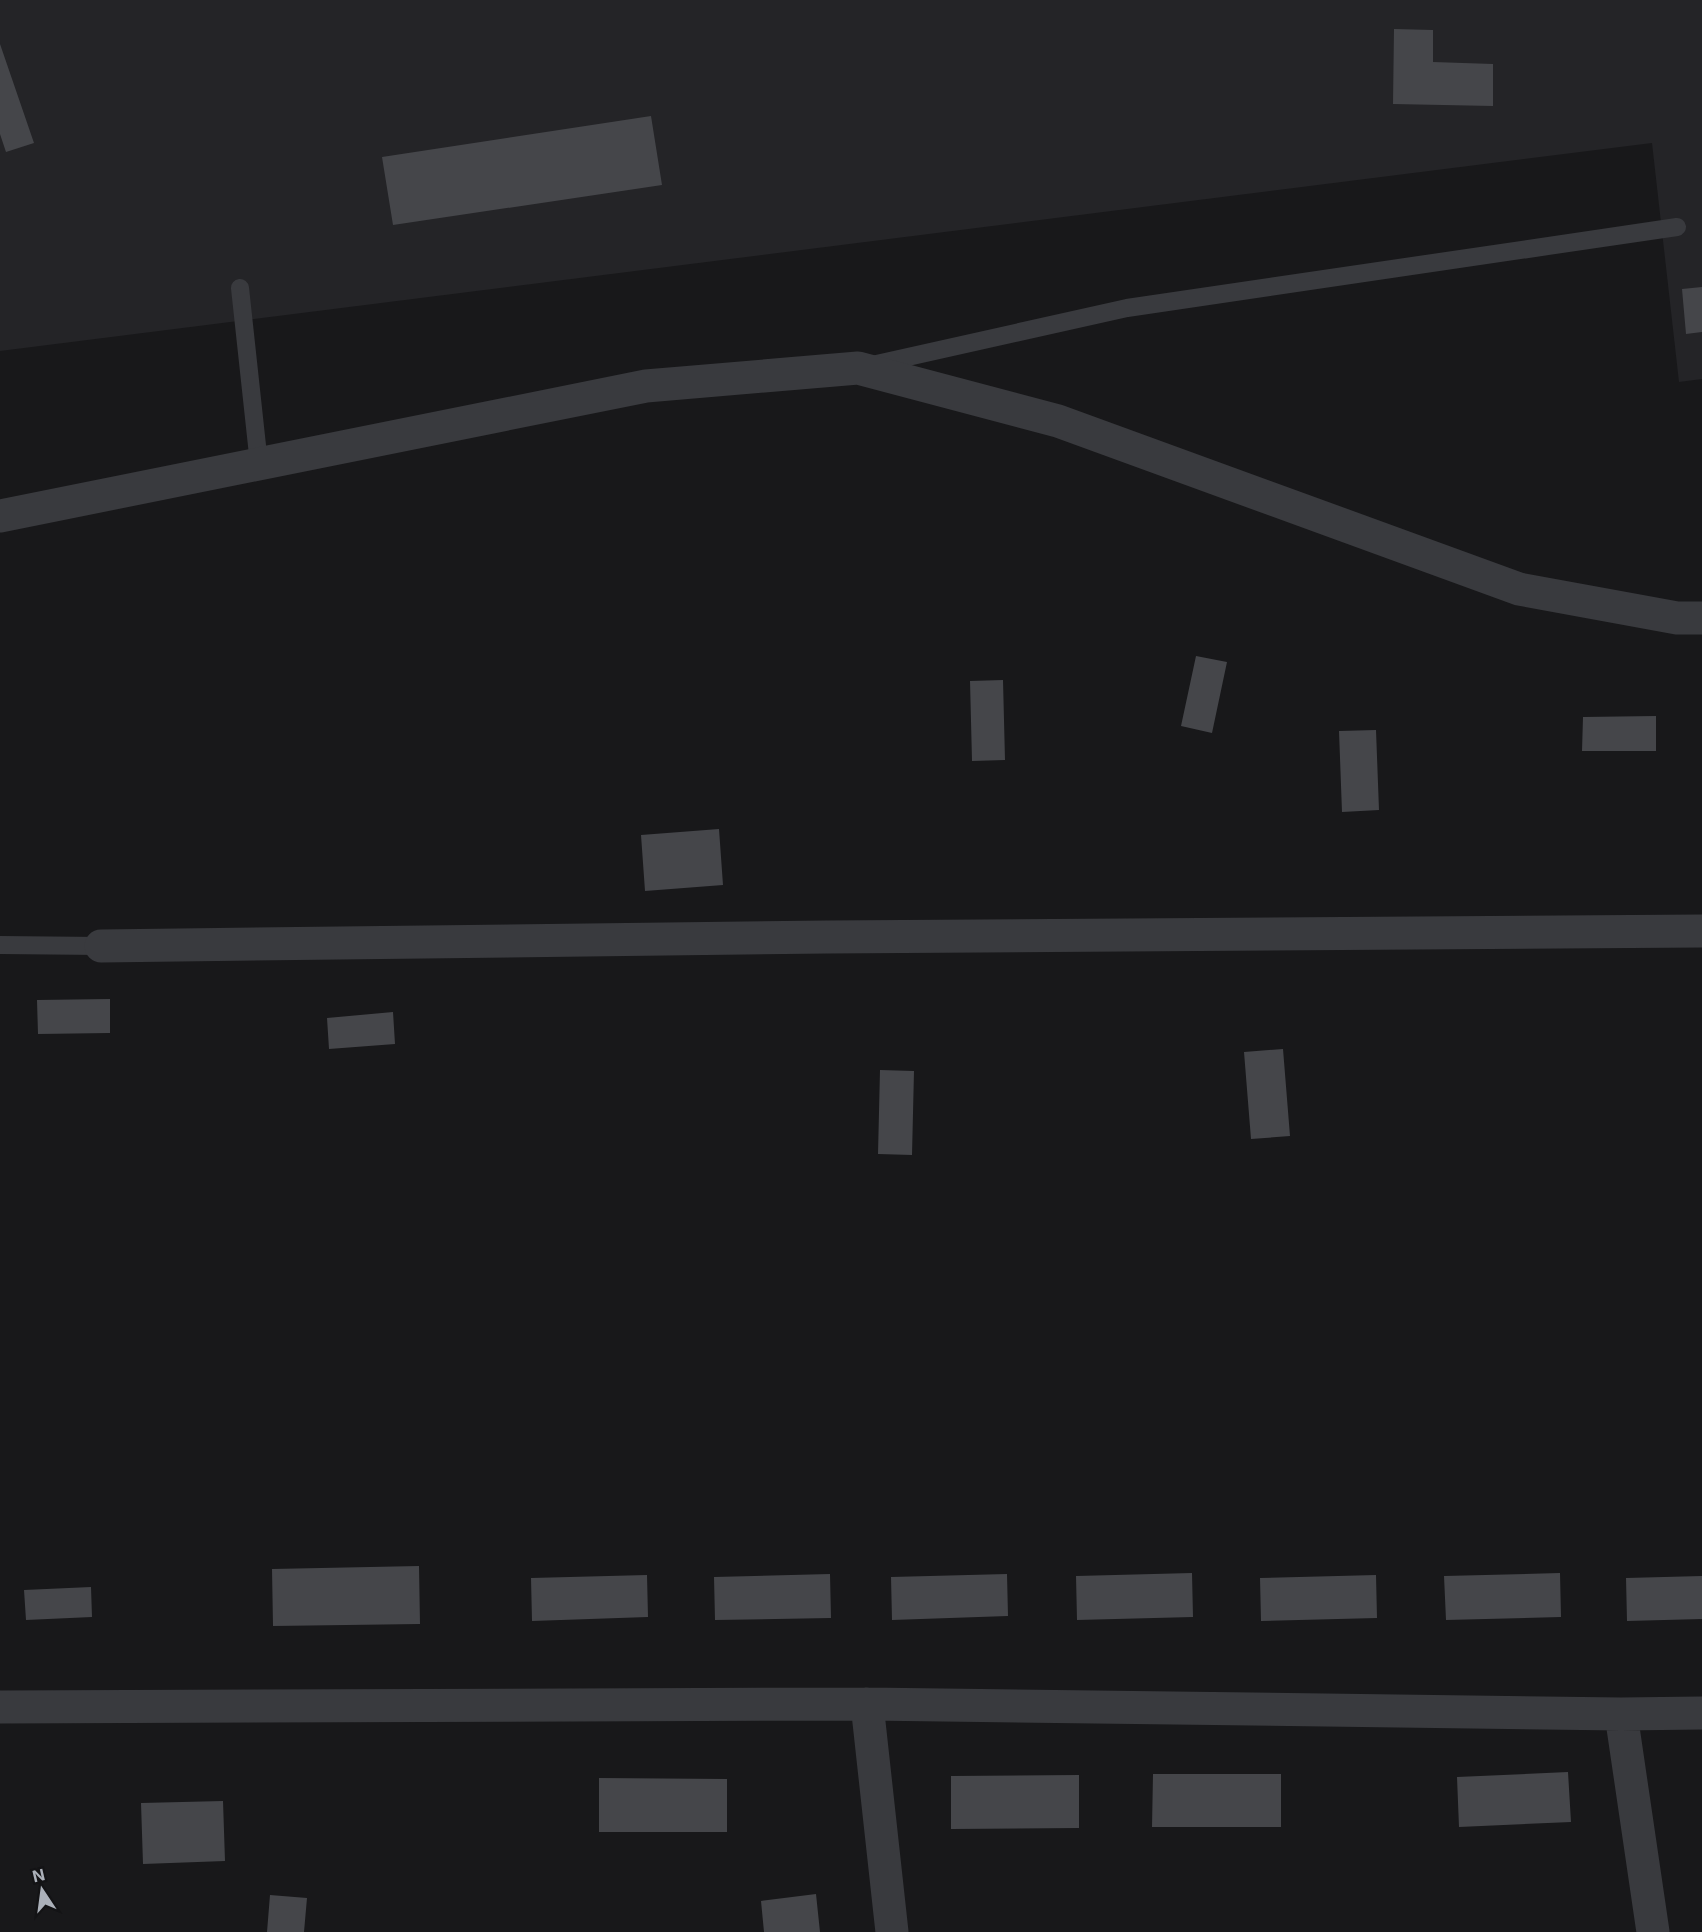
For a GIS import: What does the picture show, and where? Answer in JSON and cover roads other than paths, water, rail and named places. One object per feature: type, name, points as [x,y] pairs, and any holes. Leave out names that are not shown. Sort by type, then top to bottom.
[{"type":"street","points":[[0,516],[646,386],[858,368],[1058,421],[1519,589],[1677,618],[1702,618]]},
{"type":"street","points":[[101,946],[827,937],[1702,932]]},
{"type":"street","points":[[0,1707],[867,1704],[1621,1714],[1702,1713]]},
{"type":"street","points":[[867,1704],[892,1932]]},
{"type":"street","points":[[1621,1714],[1653,1932]]},
{"type":"lane","points":[[858,368],[1127,308],[1677,227]]},
{"type":"lane","points":[[240,288],[259,464]]},
{"type":"lane","points":[[0,945],[101,946]]}]
